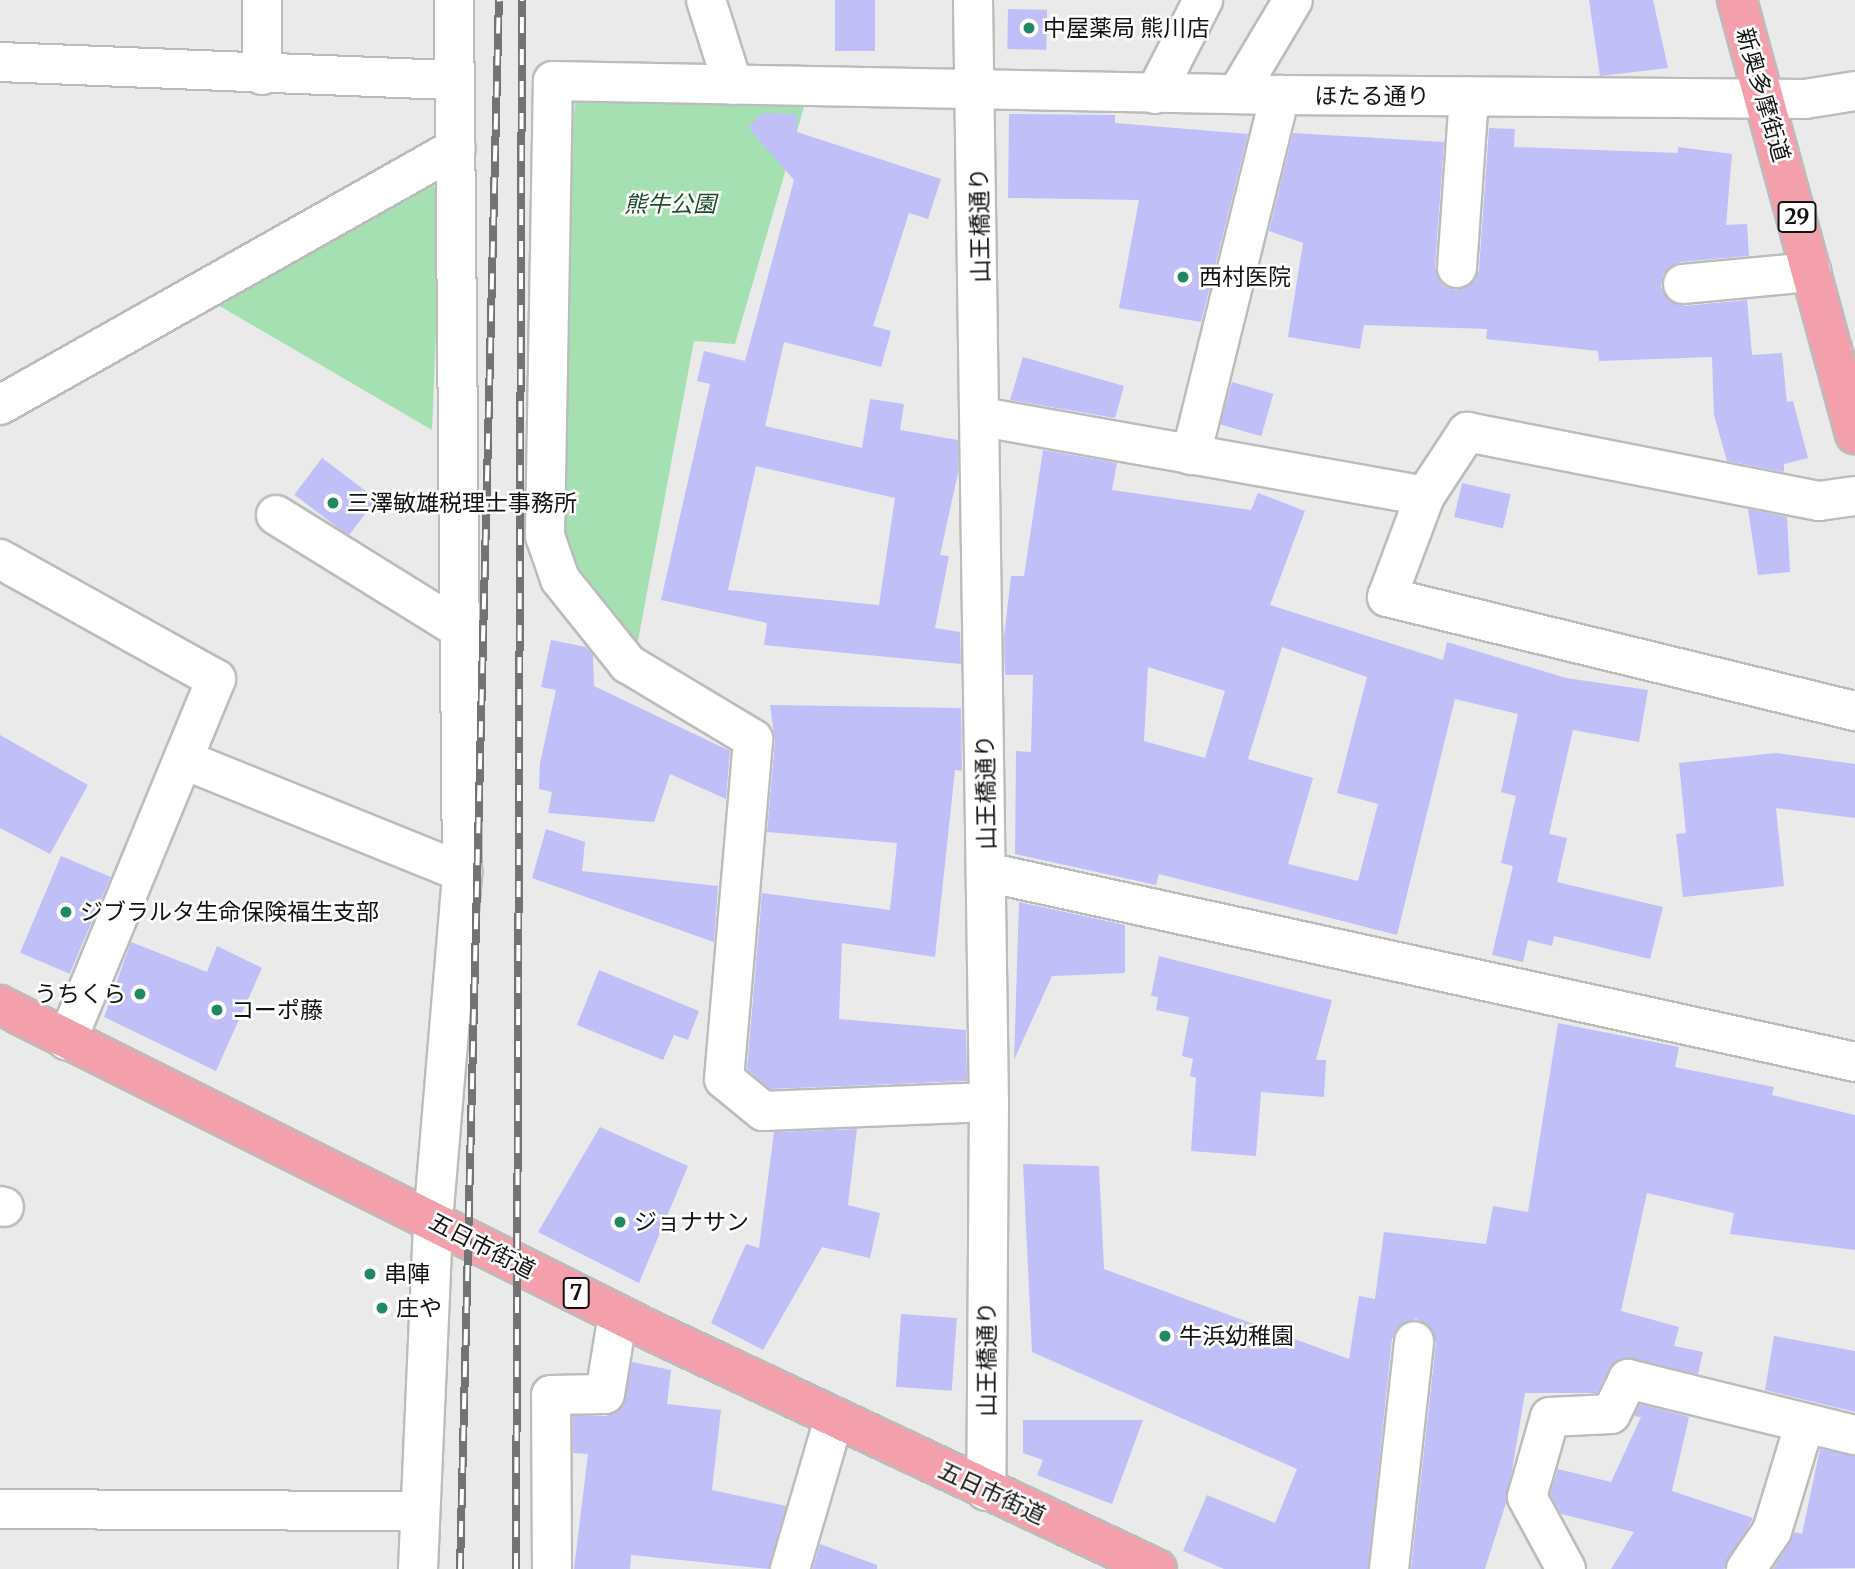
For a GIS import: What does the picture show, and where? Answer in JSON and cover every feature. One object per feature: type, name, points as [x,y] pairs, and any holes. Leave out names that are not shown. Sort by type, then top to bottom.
[{"type":"main road","name":"新奥多摩街道","points":[[1737,0],[1855,434]]},
{"type":"main road","name":"五日市街道","points":[[0,1006],[618,1314],[986,1491],[1157,1569]]},
{"type":"street","points":[[262,0],[262,75]]},
{"type":"street","points":[[418,1569],[416,1511],[433,1221],[462,872],[454,0]]},
{"type":"street","points":[[706,0],[733,85]]},
{"type":"street","name":"山王橋通り","points":[[973,0],[979,92],[989,1102],[986,1491]]},
{"type":"street","points":[[1155,94],[1203,0]]},
{"type":"street","points":[[1237,94],[1293,0]]},
{"type":"street","points":[[0,62],[262,75],[454,80]]},
{"type":"street","name":"ほたる通り","points":[[989,1102],[763,1111],[724,1079],[753,738],[628,664],[560,579],[545,536],[553,81],[979,92],[1280,95],[1765,98],[1855,91]]},
{"type":"street","points":[[1191,456],[1280,95]]},
{"type":"street","points":[[1457,268],[1469,96]]},
{"type":"street","points":[[0,405],[456,148]]},
{"type":"street","points":[[1683,284],[1811,272]]},
{"type":"street","points":[[982,417],[1425,496]]},
{"type":"street","points":[[1855,496],[1819,501],[1467,432],[1425,496],[1387,597],[1855,711]]},
{"type":"street","points":[[276,515],[460,629]]},
{"type":"street","points":[[0,559],[216,678],[187,761],[67,1040]]},
{"type":"street","points":[[187,761],[462,872]]},
{"type":"street","points":[[986,872],[1855,1062]]},
{"type":"street","points":[[552,1569],[551,1395],[605,1394],[618,1314]]},
{"type":"street","points":[[1389,1569],[1414,1340]]},
{"type":"street","points":[[1566,1569],[1527,1497],[1550,1418],[1611,1414],[1628,1379],[1804,1426],[1855,1435]]},
{"type":"street","points":[[790,1569],[834,1419]]},
{"type":"street","points":[[1746,1569],[1772,1531],[1804,1426]]},
{"type":"street","points":[[0,1508],[416,1511]]},
{"type":"green space","name":"熊牛公園","points":[[806,100],[735,344],[694,341],[637,646],[545,536],[575,102]]},
{"type":"green space","points":[[424,180],[442,192],[432,430],[211,301]]},
{"type":"building","points":[[835,0],[875,0],[875,51],[835,51]]},
{"type":"building","points":[[1589,0],[1653,0],[1668,68],[1600,76]]},
{"type":"building","points":[[1008,9],[1047,10],[1046,50],[1007,49]]},
{"type":"building","points":[[763,113],[797,114],[797,132],[941,179],[928,219],[909,213],[873,326],[891,331],[881,367],[784,342],[765,426],[862,448],[870,399],[904,404],[900,430],[958,440],[958,473],[940,555],[949,556],[935,628],[960,632],[961,664],[764,645],[767,623],[661,600],[710,384],[697,381],[704,351],[745,361],[794,180],[748,127]],"holes":[[[756,466],[895,498],[879,605],[728,590]]]},
{"type":"building","points":[[1009,114],[1115,115],[1115,123],[1248,134],[1201,322],[1119,308],[1139,200],[1008,198]]},
{"type":"building","points":[[1489,128],[1515,129],[1514,147],[1678,153],[1678,147],[1732,154],[1726,225],[1747,224],[1749,256],[1680,262],[1663,274],[1661,287],[1666,297],[1684,306],[1747,300],[1752,355],[1782,353],[1787,402],[1793,401],[1808,458],[1784,464],[1784,472],[1727,461],[1714,415],[1712,357],[1599,361],[1598,351],[1486,339],[1487,329],[1364,325],[1360,349],[1288,337],[1303,243],[1269,231],[1293,133],[1444,142],[1435,267],[1444,286],[1456,290],[1475,281],[1479,270]]},
{"type":"building","points":[[1023,357],[1124,386],[1115,418],[1010,400]]},
{"type":"building","points":[[1232,382],[1273,394],[1261,436],[1220,424]]},
{"type":"building","points":[[1043,450],[1117,463],[1112,490],[1251,510],[1258,493],[1305,511],[1270,605],[1443,660],[1447,642],[1566,678],[1648,690],[1639,742],[1573,730],[1549,834],[1567,838],[1557,882],[1663,907],[1650,959],[1554,936],[1552,946],[1528,940],[1523,962],[1492,955],[1513,866],[1501,863],[1516,796],[1501,792],[1518,714],[1455,699],[1397,935],[1159,874],[1156,885],[1015,854],[1016,751],[1031,752],[1033,675],[1005,675],[1004,637],[1011,576],[1024,576]],"holes":[[[1282,647],[1367,677],[1337,793],[1378,804],[1358,881],[1288,864],[1313,778],[1248,759]],[[1148,667],[1225,691],[1205,758],[1144,741]]]},
{"type":"building","points":[[322,458],[376,499],[349,536],[294,495]]},
{"type":"building","points":[[1462,483],[1511,494],[1503,528],[1454,517]]},
{"type":"building","points":[[1748,509],[1787,517],[1790,572],[1758,575]]},
{"type":"building","points":[[551,640],[586,647],[593,655],[594,686],[730,751],[726,799],[670,774],[654,822],[548,813],[552,792],[539,789],[540,763],[556,690],[541,687]]},
{"type":"building","points":[[770,705],[961,708],[962,771],[955,770],[935,957],[842,943],[839,1019],[966,1030],[967,1081],[770,1089],[747,1069],[762,893],[890,910],[897,843],[767,832],[775,741]]},
{"type":"building","points":[[0,735],[88,785],[50,854],[0,828]]},
{"type":"building","points":[[1776,753],[1855,764],[1855,818],[1776,808],[1784,886],[1683,897],[1676,834],[1686,833],[1679,763]]},
{"type":"building","points":[[546,829],[585,842],[582,871],[718,886],[714,942],[532,878]]},
{"type":"building","points":[[61,856],[111,877],[70,974],[20,953]]},
{"type":"building","points":[[1019,902],[1125,925],[1125,973],[1052,976],[1014,1060]]},
{"type":"building","points":[[131,942],[207,972],[217,946],[262,968],[216,1071],[104,1017]]},
{"type":"building","points":[[1159,956],[1332,1000],[1316,1060],[1326,1060],[1324,1097],[1261,1092],[1256,1156],[1191,1151],[1196,1078],[1190,1076],[1193,1059],[1182,1056],[1189,1017],[1156,1010],[1158,997],[1151,996]]},
{"type":"building","points":[[599,970],[699,1011],[688,1040],[674,1035],[663,1060],[577,1025]]},
{"type":"building","points":[[1558,1023],[1679,1047],[1675,1067],[1774,1087],[1772,1095],[1855,1115],[1855,1250],[1730,1234],[1734,1213],[1647,1193],[1621,1311],[1679,1327],[1674,1346],[1703,1352],[1698,1374],[1624,1358],[1609,1369],[1597,1393],[1525,1393],[1507,1500],[1485,1569],[1411,1569],[1436,1343],[1427,1324],[1416,1319],[1397,1328],[1392,1339],[1368,1569],[1224,1569],[1183,1551],[1207,1495],[1275,1523],[1297,1469],[1032,1352],[1023,1164],[1099,1166],[1104,1269],[1349,1359],[1359,1296],[1375,1299],[1384,1232],[1486,1244],[1493,1206],[1528,1212]]},
{"type":"building","points":[[600,1127],[688,1166],[639,1283],[538,1232]]},
{"type":"building","points":[[857,1129],[848,1205],[880,1213],[870,1258],[822,1247],[763,1350],[711,1323],[746,1244],[759,1248],[774,1132]]},
{"type":"building","points":[[901,1314],[957,1318],[952,1391],[896,1387]]},
{"type":"building","points":[[1774,1336],[1855,1351],[1855,1412],[1765,1390]]},
{"type":"building","points":[[632,1362],[671,1370],[667,1404],[721,1410],[712,1490],[786,1506],[769,1569],[631,1555],[630,1569],[574,1569],[588,1454],[573,1453],[573,1416],[606,1416],[622,1407]]},
{"type":"building","points":[[1640,1404],[1689,1417],[1672,1491],[1753,1518],[1724,1569],[1611,1569],[1634,1532],[1561,1514],[1550,1494],[1558,1469],[1611,1482],[1641,1417],[1634,1416]]},
{"type":"building","points":[[1023,1420],[1143,1420],[1112,1504],[1037,1475],[1043,1460],[1023,1453]]},
{"type":"building","points":[[1820,1449],[1855,1456],[1855,1568],[1773,1569],[1795,1532],[1802,1534]]},
{"type":"building","points":[[820,1544],[877,1565],[877,1569],[813,1569]]},
{"type":"railway","points":[[460,1569],[499,0]]},
{"type":"railway","points":[[516,1569],[522,0]]},
{"type":"place","name":"中屋薬局 熊川店","points":[[1029,28]]},
{"type":"place","name":"西村医院","points":[[1183,277]]},
{"type":"place","name":"三澤敏雄税理士事務所","points":[[333,503]]},
{"type":"place","name":"ジブラルタ生命保険福生支部","points":[[66,912]]},
{"type":"place","name":"うちくら","points":[[140,994]]},
{"type":"place","name":"コーポ藤","points":[[217,1010]]},
{"type":"place","name":"ジョナサン","points":[[620,1222]]},
{"type":"place","name":"串陣","points":[[370,1274]]},
{"type":"place","name":"庄や","points":[[382,1308]]},
{"type":"place","name":"牛浜幼稚園","points":[[1165,1336]]}]
